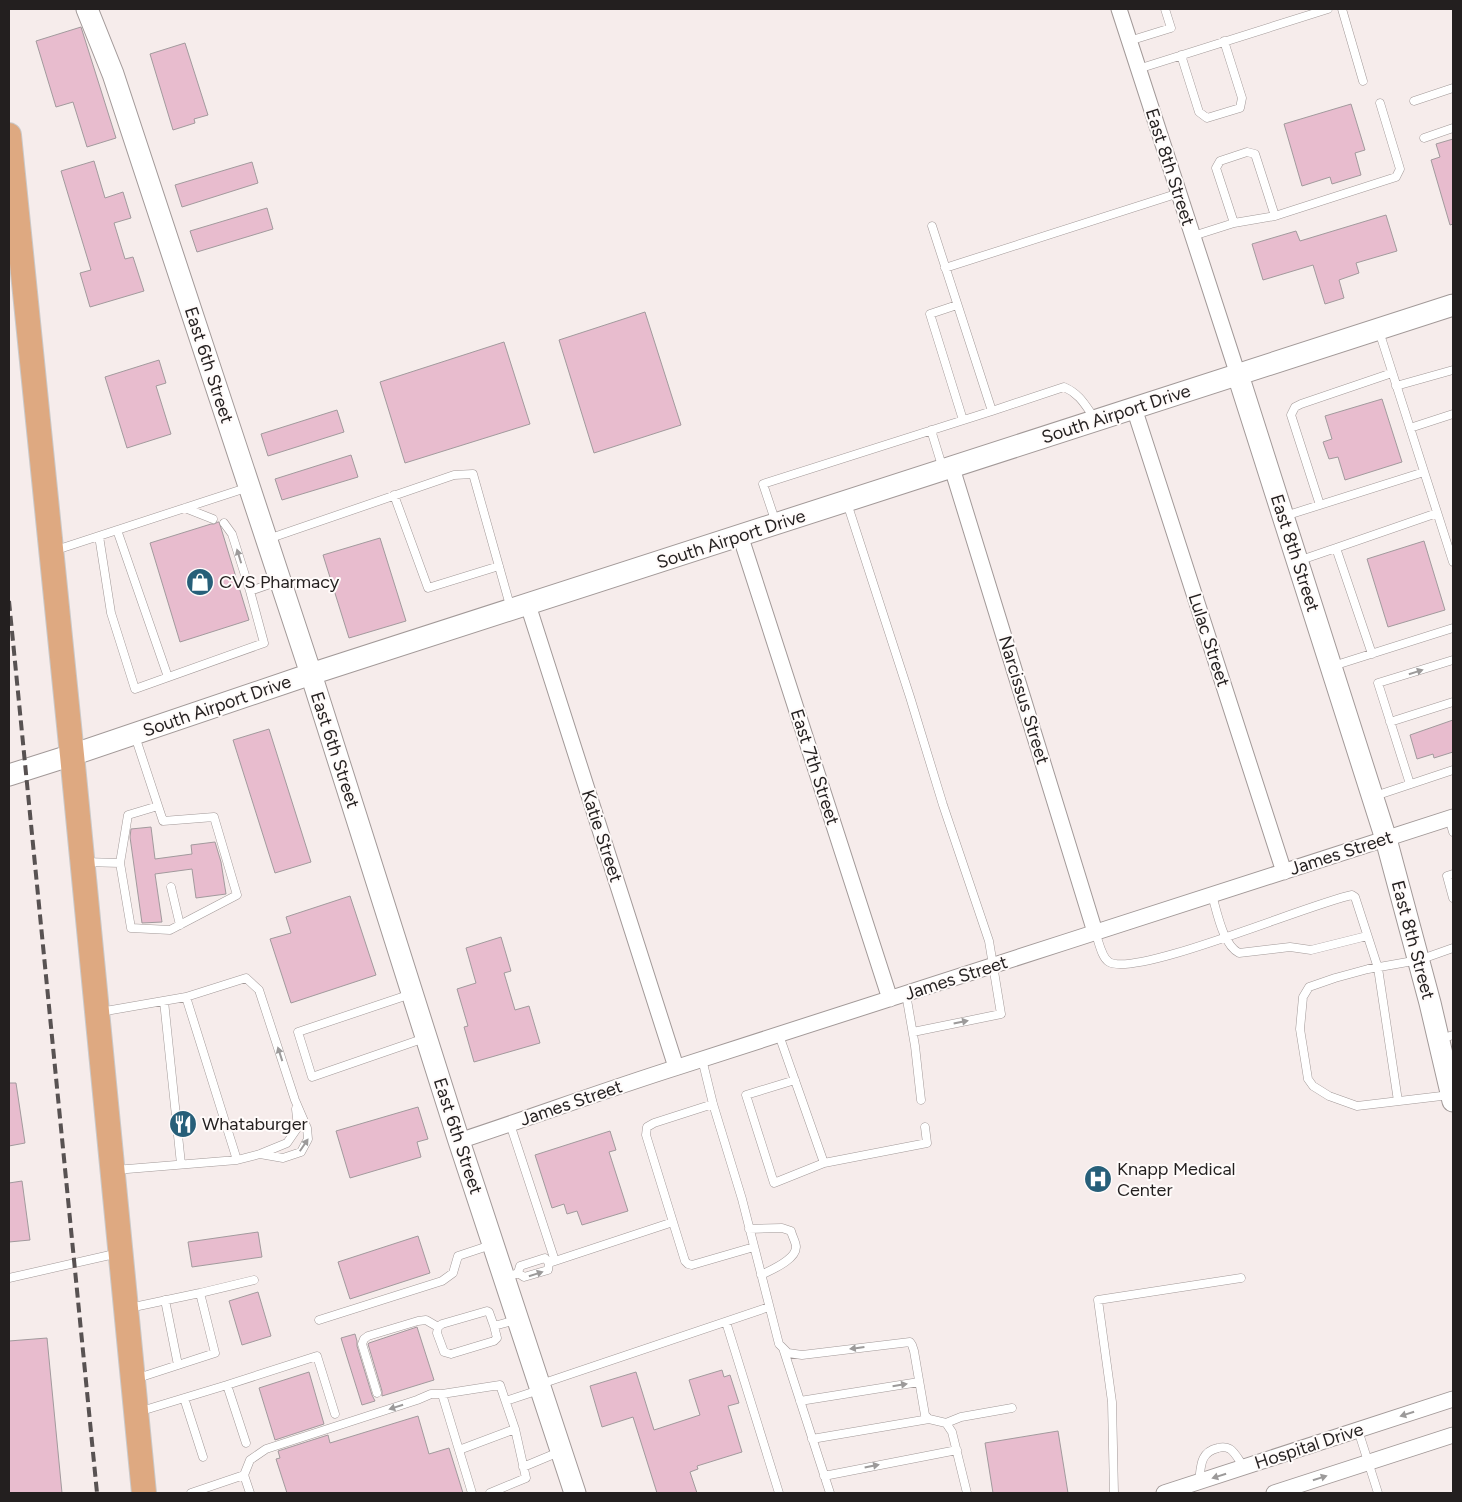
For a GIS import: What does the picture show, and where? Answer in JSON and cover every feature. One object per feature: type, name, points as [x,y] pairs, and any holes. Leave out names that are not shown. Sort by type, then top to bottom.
[{"type":"main road","points":[[9,135],[83,862],[144,1493]]},
{"type":"street","name":"East 6th Street","points":[[87,9],[113,74],[267,540],[493,1244],[511,1275],[518,1319],[575,1493]]},
{"type":"street","name":"East 8th Street","points":[[1119,9],[1298,560],[1386,839],[1419,960],[1446,1038],[1453,1098]]},
{"type":"street","name":"South Airport Drive","points":[[9,775],[311,674],[1453,305]]},
{"type":"street","name":"Lulac Street","points":[[1134,408],[1284,872]]},
{"type":"street","name":"Narcissus Street","points":[[948,469],[1095,932]]},
{"type":"street","name":"East 7th Street","points":[[740,535],[890,999]]},
{"type":"street","name":"Katie Street","points":[[520,608],[676,1067]]},
{"type":"street","name":"James Street","points":[[460,1141],[676,1067],[1212,894],[1386,839],[1452,822]]},
{"type":"street","name":"Hospital Drive","points":[[1164,1493],[1453,1398]]},
{"type":"street","name":"Hospital Drive","points":[[1274,1493],[1453,1435]]},
{"type":"lane","points":[[1129,41],[1171,28],[1165,9]]},
{"type":"lane","points":[[1138,68],[1328,9]]},
{"type":"lane","points":[[1342,9],[1363,81]]},
{"type":"lane","points":[[1181,55],[1199,112],[1206,118],[1240,108],[1242,98],[1224,41]]},
{"type":"lane","points":[[1414,100],[1453,88]]},
{"type":"lane","points":[[1193,236],[1234,223],[1275,216],[1396,177],[1400,169],[1380,103]]},
{"type":"lane","points":[[1424,138],[1453,128]]},
{"type":"lane","points":[[1234,223],[1216,168],[1220,161],[1247,152],[1255,154],[1275,216]]},
{"type":"lane","points":[[945,268],[1179,193]]},
{"type":"lane","points":[[932,226],[992,410]]},
{"type":"lane","points":[[957,305],[930,314],[963,420]]},
{"type":"lane","points":[[1378,329],[1437,513],[1452,553],[1453,562]]},
{"type":"lane","points":[[1396,386],[1453,370]]},
{"type":"lane","points":[[1320,505],[1291,415],[1293,410],[1301,404],[1392,373]]},
{"type":"lane","points":[[776,524],[763,484],[992,410],[1064,387],[1079,396],[1096,421]]},
{"type":"lane","points":[[1410,428],[1453,414]]},
{"type":"lane","points":[[931,430],[948,469]]},
{"type":"lane","points":[[1283,517],[1424,472]]},
{"type":"lane","points":[[267,540],[454,475],[473,474],[499,566],[520,608]]},
{"type":"lane","points":[[51,552],[249,486]]},
{"type":"lane","points":[[394,495],[428,588],[499,566]]},
{"type":"lane","points":[[846,502],[943,805],[989,941],[1001,1014],[913,1032]]},
{"type":"lane","points":[[184,508],[213,519]]},
{"type":"lane","points":[[1298,560],[1437,513]]},
{"type":"lane","points":[[99,536],[110,613],[135,689],[264,642],[232,534],[224,523]]},
{"type":"lane","points":[[118,530],[168,677]]},
{"type":"lane","points":[[1336,548],[1372,654]]},
{"type":"lane","points":[[250,591],[280,580]]},
{"type":"lane","points":[[1331,667],[1453,628]]},
{"type":"lane","points":[[1410,784],[1378,683],[1453,660]]},
{"type":"lane","points":[[1390,722],[1453,702]]},
{"type":"lane","points":[[134,734],[158,806],[163,821],[214,816],[237,895],[170,930],[131,928],[120,863],[128,815],[158,806]]},
{"type":"lane","points":[[1373,797],[1453,770]]},
{"type":"lane","points":[[83,862],[120,863]]},
{"type":"lane","points":[[1453,874],[1446,876],[1453,898]]},
{"type":"lane","points":[[171,887],[180,924]]},
{"type":"lane","points":[[1212,894],[1227,942],[1233,950],[1239,953],[1290,947],[1311,950],[1367,936]]},
{"type":"lane","points":[[1095,932],[1104,958],[1116,965],[1130,965],[1164,957],[1352,894],[1355,897],[1378,968],[1398,1101]]},
{"type":"lane","points":[[1453,948],[1419,960],[1335,978],[1309,988],[1303,997],[1300,1029],[1308,1079],[1313,1086],[1330,1096],[1357,1106],[1398,1101],[1453,1098]]},
{"type":"lane","points":[[97,1013],[186,997],[246,978],[259,990],[295,1100],[307,1128],[308,1139],[301,1152],[283,1158],[260,1154]]},
{"type":"lane","points":[[413,994],[298,1032],[300,1041],[312,1077],[426,1038]]},
{"type":"lane","points":[[906,994],[913,1032],[921,1100]]},
{"type":"lane","points":[[186,997],[237,1160]]},
{"type":"lane","points":[[164,1001],[181,1164]]},
{"type":"lane","points":[[779,1034],[824,1163]]},
{"type":"lane","points":[[702,1059],[713,1104],[750,1228],[780,1344],[788,1353],[802,1355],[910,1342],[925,1415],[929,1419]]},
{"type":"lane","points":[[795,1080],[746,1095],[774,1183],[824,1163],[927,1143],[925,1126]]},
{"type":"lane","points":[[113,1170],[237,1160],[260,1154],[287,1143],[298,1127],[295,1100]]},
{"type":"lane","points":[[713,1104],[654,1123],[647,1127],[646,1135],[685,1261],[692,1265],[754,1247]]},
{"type":"lane","points":[[510,1124],[552,1262],[548,1270],[524,1278],[511,1275]]},
{"type":"lane","points":[[511,1275],[520,1266],[545,1258],[552,1262],[673,1222]]},
{"type":"lane","points":[[750,1228],[782,1228],[791,1231],[796,1248],[793,1255],[786,1262],[761,1275]]},
{"type":"lane","points":[[319,1320],[442,1281],[453,1273],[458,1256],[493,1244]]},
{"type":"lane","points":[[9,1278],[121,1253]]},
{"type":"lane","points":[[1114,1493],[1112,1402],[1098,1300],[1241,1278]]},
{"type":"lane","points":[[126,1308],[254,1280]]},
{"type":"lane","points":[[133,1380],[215,1353],[200,1293]]},
{"type":"lane","points":[[165,1300],[178,1365]]},
{"type":"lane","points":[[506,1401],[540,1387],[769,1307]]},
{"type":"lane","points":[[486,1311],[489,1312],[497,1338],[494,1341],[451,1354],[444,1352],[438,1327],[442,1324],[486,1311]]},
{"type":"lane","points":[[494,1326],[518,1319]]},
{"type":"lane","points":[[377,1393],[362,1344],[364,1339],[418,1321],[426,1320],[438,1327]]},
{"type":"lane","points":[[726,1322],[780,1493]]},
{"type":"lane","points":[[783,1348],[830,1493]]},
{"type":"lane","points":[[136,1413],[317,1356],[335,1414]]},
{"type":"lane","points":[[800,1401],[919,1382]]},
{"type":"lane","points":[[250,1493],[244,1475],[250,1460],[266,1449],[431,1394],[442,1394],[500,1384],[515,1429],[526,1478],[490,1493]]},
{"type":"lane","points":[[227,1385],[246,1443]]},
{"type":"lane","points":[[442,1394],[472,1493]]},
{"type":"lane","points":[[184,1398],[203,1457]]},
{"type":"lane","points":[[812,1439],[929,1419],[946,1423],[961,1417],[1012,1408]]},
{"type":"lane","points":[[946,1423],[952,1432],[967,1493]]},
{"type":"lane","points":[[459,1450],[515,1429]]},
{"type":"lane","points":[[1358,1430],[1378,1493]]},
{"type":"lane","points":[[1199,1482],[1205,1454],[1210,1450],[1223,1447],[1230,1449],[1244,1467]]},
{"type":"lane","points":[[824,1476],[956,1450]]},
{"type":"lane","points":[[523,1467],[561,1452]]},
{"type":"lane","points":[[191,1493],[244,1475]]},
{"type":"building","points":[[81,27],[116,138],[87,147],[73,102],[56,107],[36,41]]},
{"type":"building","points":[[185,43],[208,115],[194,119],[195,123],[173,130],[150,54]]},
{"type":"building","points":[[1351,104],[1365,150],[1355,153],[1361,175],[1332,184],[1330,177],[1302,186],[1284,124]]},
{"type":"building","points":[[1453,139],[1453,224],[1450,225],[1431,160],[1440,157],[1436,144]]},
{"type":"building","points":[[94,161],[105,198],[123,192],[131,218],[114,223],[125,259],[133,257],[144,291],[90,307],[80,273],[91,270],[61,171]]},
{"type":"building","points":[[252,162],[258,183],[182,207],[175,185]]},
{"type":"building","points":[[267,208],[273,229],[197,252],[190,231]]},
{"type":"building","points":[[1386,215],[1397,251],[1356,263],[1359,273],[1339,280],[1344,298],[1325,304],[1313,265],[1263,280],[1252,244],[1296,231],[1300,241]]},
{"type":"building","points":[[645,312],[681,425],[594,453],[559,340]]},
{"type":"building","points":[[504,342],[530,424],[405,463],[380,382]]},
{"type":"building","points":[[159,360],[166,383],[156,386],[171,434],[127,448],[105,377]]},
{"type":"building","points":[[1382,399],[1402,462],[1345,480],[1338,457],[1329,459],[1323,442],[1332,439],[1325,416]]},
{"type":"building","points":[[337,410],[344,432],[268,456],[261,434]]},
{"type":"building","points":[[351,455],[358,477],[282,500],[275,479]]},
{"type":"building","name":"CVS Pharmacy","points":[[219,522],[249,620],[180,642],[150,543]]},
{"type":"building","points":[[380,538],[406,621],[349,638],[323,555]]},
{"type":"building","points":[[1424,541],[1445,610],[1388,627],[1367,559]]},
{"type":"building","points":[[1453,720],[1453,752],[1434,758],[1433,754],[1417,759],[1410,735]]},
{"type":"building","points":[[269,729],[311,862],[275,873],[233,740]]},
{"type":"building","points":[[151,827],[155,859],[192,854],[191,845],[215,842],[221,862],[226,894],[196,898],[192,869],[155,874],[162,922],[142,923],[130,837],[131,829]]},
{"type":"building","points":[[350,896],[376,975],[291,1003],[270,939],[291,933],[286,917]]},
{"type":"building","points":[[501,937],[511,971],[504,973],[515,1010],[529,1006],[540,1043],[474,1062],[464,1027],[468,1026],[457,989],[476,983],[466,948]]},
{"type":"building","points":[[9,1083],[16,1083],[25,1143],[9,1146]]},
{"type":"building","points":[[418,1107],[428,1139],[417,1142],[421,1157],[350,1178],[336,1131]]},
{"type":"building","points":[[610,1131],[616,1150],[609,1152],[628,1211],[582,1225],[577,1211],[567,1214],[564,1204],[552,1208],[535,1155]]},
{"type":"building","points":[[22,1181],[30,1240],[9,1242],[9,1183]]},
{"type":"building","points":[[258,1232],[262,1257],[192,1267],[188,1242]]},
{"type":"building","points":[[418,1236],[430,1273],[350,1299],[338,1262]]},
{"type":"building","points":[[258,1292],[271,1336],[242,1345],[229,1301]]},
{"type":"building","points":[[417,1327],[434,1380],[382,1396],[368,1344]]},
{"type":"building","points":[[355,1334],[357,1346],[375,1401],[362,1405],[341,1338]]},
{"type":"building","points":[[47,1338],[62,1493],[9,1493],[9,1341]]},
{"type":"building","points":[[722,1370],[724,1377],[730,1375],[739,1403],[728,1406],[742,1452],[697,1466],[698,1469],[690,1472],[697,1493],[657,1493],[633,1417],[602,1427],[590,1386],[636,1372],[654,1430],[700,1415],[689,1380]]},
{"type":"building","points":[[309,1372],[324,1424],[275,1440],[259,1388]]},
{"type":"building","points":[[418,1416],[429,1454],[449,1448],[463,1493],[287,1493],[276,1459],[280,1458],[278,1451],[328,1435],[330,1443]]},
{"type":"building","points":[[1058,1431],[1068,1493],[993,1493],[985,1443]]},
{"type":"railway","points":[[9,601],[97,1493]]},
{"type":"place","name":"CVS Pharmacy","points":[[200,582]]},
{"type":"place","name":"Whataburger","points":[[183,1124]]},
{"type":"place","name":"Knapp Medical Center","points":[[1098,1179]]}]
